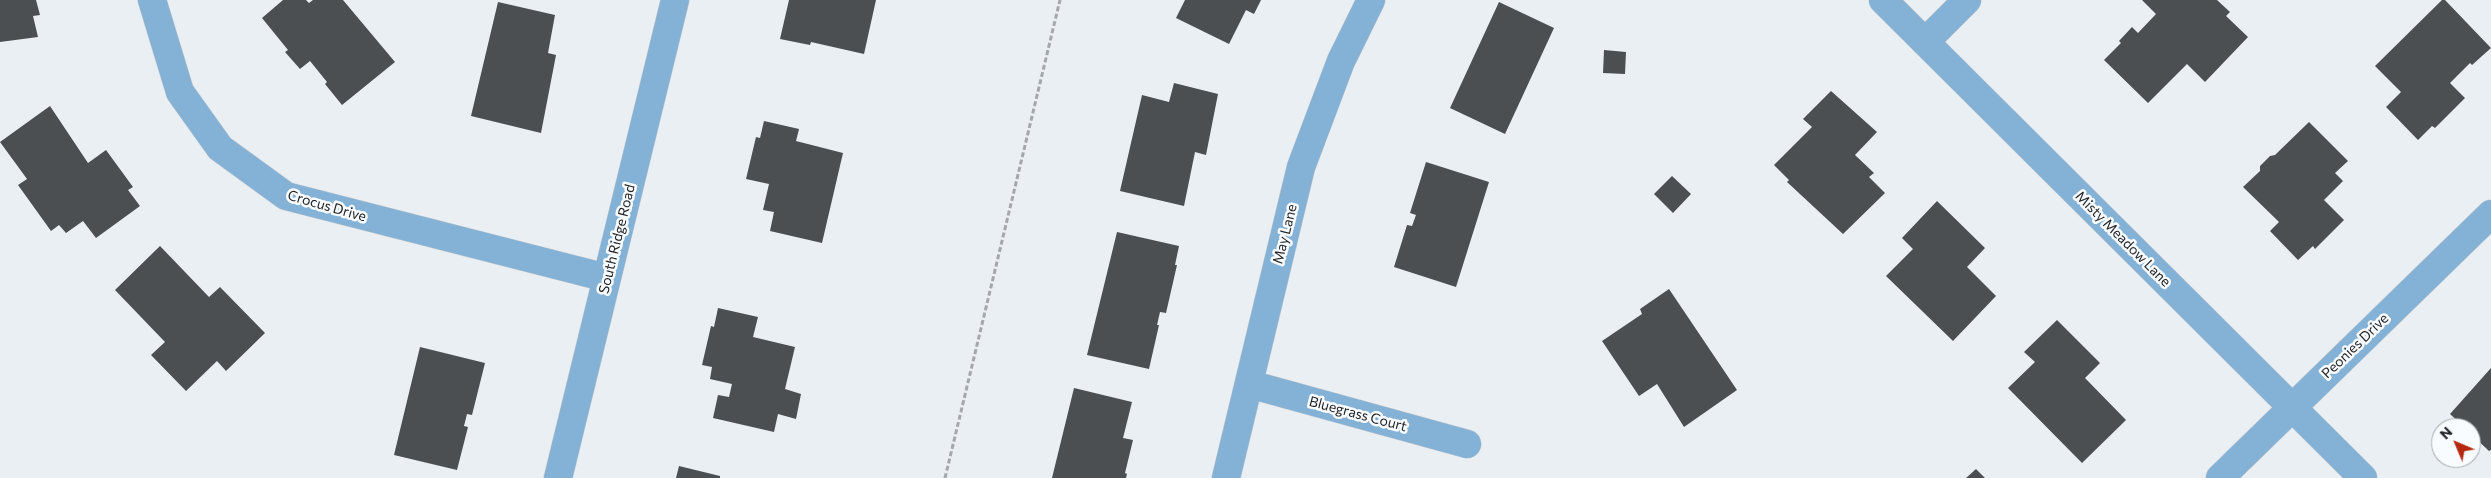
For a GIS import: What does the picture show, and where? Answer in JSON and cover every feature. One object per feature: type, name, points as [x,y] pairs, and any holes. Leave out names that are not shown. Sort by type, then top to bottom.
[{"type":"street","name":"Crocus Drive","points":[[152,0],[180,92],[220,148],[286,196],[607,278]]},
{"type":"street","name":"South Ridge Road","points":[[558,478],[675,0]]},
{"type":"street","name":"May Lane","points":[[1226,478],[1301,167],[1341,61],[1371,0]]},
{"type":"street","name":"Misty Meadow Lane","points":[[1883,0],[2363,478]]},
{"type":"street","points":[[1925,42],[1967,0]]},
{"type":"street","name":"Peonies Drive","points":[[2220,478],[2491,214]]},
{"type":"street","name":"Bluegrass Court","points":[[1249,384],[1467,444]]},
{"type":"path","points":[[945,478],[1060,0]]},
{"type":"building","points":[[0,0],[36,0],[40,15],[33,16],[38,37],[0,42]]},
{"type":"building","points":[[283,0],[306,0],[309,3],[313,0],[343,0],[395,62],[342,105],[310,61],[300,69],[285,52],[288,50],[262,18]]},
{"type":"building","points":[[789,0],[876,0],[864,54],[811,42],[810,45],[780,39]]},
{"type":"building","points":[[1185,0],[1261,0],[1254,14],[1246,10],[1229,44],[1176,18]]},
{"type":"building","points":[[2142,0],[2217,0],[2230,12],[2226,16],[2248,37],[2205,82],[2187,64],[2148,103],[2104,60],[2121,43],[2119,41],[2132,27],[2138,33],[2156,14]]},
{"type":"building","points":[[2442,0],[2445,0],[2491,48],[2472,65],[2470,63],[2450,83],[2465,98],[2435,128],[2432,126],[2418,140],[2386,107],[2401,92],[2375,66]]},
{"type":"building","points":[[498,2],[555,15],[548,53],[556,55],[541,133],[471,116]]},
{"type":"building","points":[[1499,2],[1554,28],[1505,134],[1450,108]]},
{"type":"building","points":[[1604,50],[1626,52],[1625,74],[1603,73]]},
{"type":"building","points":[[1174,83],[1218,94],[1206,155],[1195,152],[1184,206],[1120,191],[1142,95],[1169,102]]},
{"type":"building","points":[[1831,91],[1877,132],[1855,155],[1874,173],[1869,177],[1885,193],[1843,234],[1787,182],[1789,180],[1774,165],[1812,127],[1803,119]]},
{"type":"building","points":[[50,106],[88,163],[106,150],[133,187],[128,190],[140,206],[96,238],[83,221],[66,233],[59,225],[51,231],[18,185],[27,179],[0,142]]},
{"type":"building","points":[[764,121],[799,129],[796,141],[843,153],[822,243],[770,231],[774,212],[763,210],[769,184],[746,179],[756,137],[760,138]]},
{"type":"building","points":[[2309,122],[2348,161],[2335,173],[2343,181],[2324,200],[2344,220],[2315,249],[2313,246],[2298,260],[2270,231],[2279,222],[2243,187],[2260,171],[2260,166],[2270,156],[2275,155]]},
{"type":"building","points":[[1426,162],[1489,182],[1456,287],[1394,267],[1407,225],[1412,226],[1416,215],[1410,213]]},
{"type":"building","points":[[1672,176],[1691,194],[1673,213],[1654,194]]},
{"type":"building","points":[[1937,201],[1985,248],[1967,267],[1996,296],[1953,341],[1886,276],[1913,249],[1902,238]]},
{"type":"building","points":[[1117,232],[1179,246],[1175,265],[1177,265],[1166,313],[1160,312],[1149,369],[1087,355]]},
{"type":"building","points":[[160,246],[209,297],[220,287],[265,333],[226,371],[217,361],[186,391],[151,355],[165,342],[115,290]]},
{"type":"building","points":[[1669,289],[1737,390],[1684,427],[1657,384],[1639,396],[1602,341],[1642,314],[1640,309]]},
{"type":"building","points":[[718,308],[758,317],[753,337],[795,347],[785,389],[801,394],[796,419],[778,414],[774,432],[713,418],[718,395],[729,397],[732,384],[710,379],[712,367],[702,365],[711,326],[714,327]]},
{"type":"building","points":[[2057,320],[2100,363],[2085,378],[2126,420],[2082,463],[2008,388],[2035,362],[2024,352]]},
{"type":"building","points":[[420,347],[485,363],[472,415],[467,414],[464,426],[468,427],[457,470],[394,455]]},
{"type":"building","points":[[2491,368],[2491,450],[2489,451],[2481,443],[2481,418],[2454,418],[2450,414]]},
{"type":"building","points":[[1074,388],[1132,402],[1123,438],[1133,440],[1125,473],[1127,474],[1126,478],[1052,478]]},
{"type":"building","points":[[679,466],[720,476],[720,478],[676,478]]},
{"type":"building","points":[[1976,469],[1985,478],[1966,478]]}]
